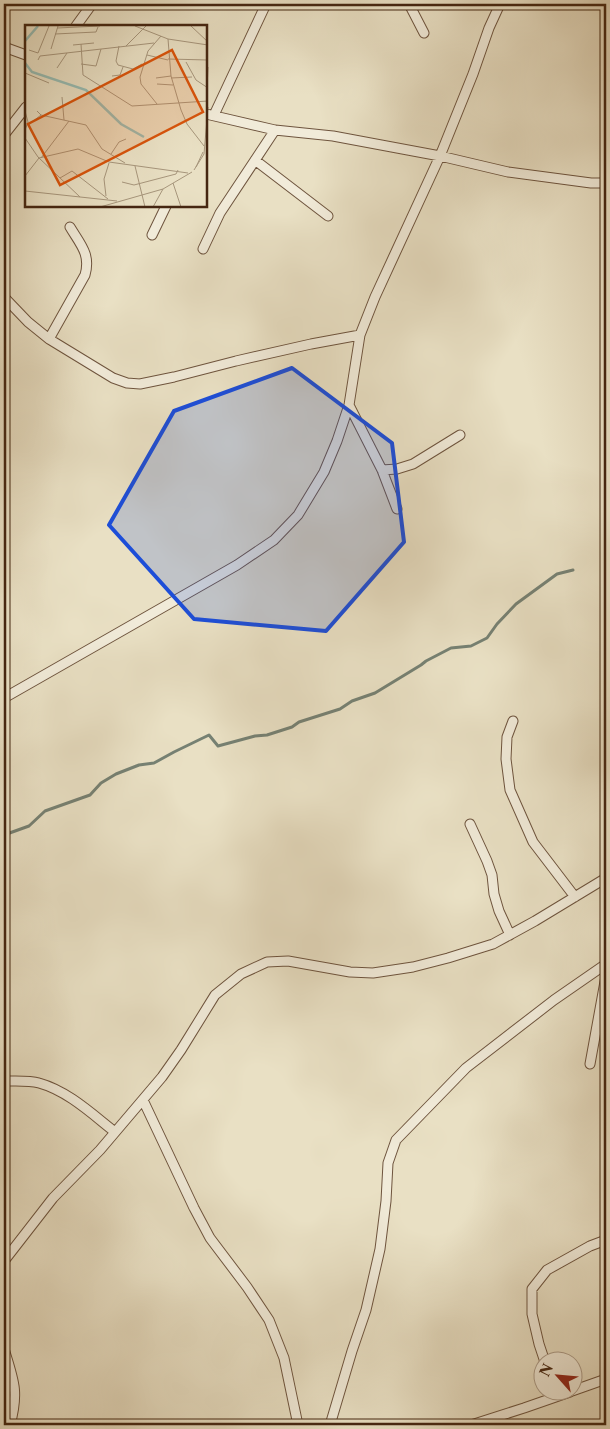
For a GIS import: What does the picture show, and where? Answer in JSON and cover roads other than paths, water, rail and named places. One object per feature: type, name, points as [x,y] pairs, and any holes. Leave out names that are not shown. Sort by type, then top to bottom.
[{"type":"street","points":[[77,25],[92,4]]},
{"type":"street","points":[[266,4],[210,115],[275,130],[333,136],[440,156],[508,172],[590,183],[606,183]]},
{"type":"street","points":[[409,4],[424,33]]},
{"type":"street","points":[[4,698],[237,565],[274,540],[298,515],[324,472],[337,440],[349,405],[360,336],[375,297],[440,156],[500,4]]},
{"type":"street","points":[[4,47],[25,55]]},
{"type":"street","points":[[4,134],[25,108]]},
{"type":"street","points":[[204,250],[220,213],[275,130]]},
{"type":"street","points":[[255,160],[328,216]]},
{"type":"street","points":[[152,235],[165,208]]},
{"type":"street","points":[[49,339],[86,275],[88,268],[87,254],[70,227]]},
{"type":"street","points":[[4,297],[28,322],[49,339],[113,378],[127,383],[140,384],[311,344],[360,336]]},
{"type":"street","points":[[349,405],[382,470],[397,509]]},
{"type":"street","points":[[382,470],[413,464],[460,435]]},
{"type":"street","points":[[513,721],[507,737],[506,759],[510,790],[533,842],[575,897]]},
{"type":"street","points":[[470,824],[490,868],[499,911],[510,935]]},
{"type":"street","points":[[4,1261],[53,1198],[100,1150],[162,1077],[215,995],[241,974],[266,962],[288,961],[350,972],[373,973],[413,967],[448,958],[493,944],[606,878]]},
{"type":"street","points":[[330,1425],[366,1310],[378,1258],[386,1201],[388,1163],[396,1140],[466,1068],[554,1000],[606,964]]},
{"type":"street","points":[[590,1064],[606,976]]},
{"type":"street","points":[[4,1081],[37,1082],[58,1089],[115,1132]]},
{"type":"street","points":[[143,1100],[210,1238],[248,1287],[269,1320],[284,1358],[298,1425]]},
{"type":"street","points":[[542,1352],[532,1314],[532,1289],[547,1270],[590,1246],[606,1240]]},
{"type":"street","points":[[4,1349],[15,1383],[15,1408],[10,1425]]},
{"type":"street","points":[[582,1387],[606,1379]]},
{"type":"street","points":[[471,1425],[536,1402]]},
{"type":"waterway","points":[[4,835],[29,826],[45,811],[90,795],[101,783],[116,774],[139,765],[154,763],[209,735],[218,746],[255,736],[267,735],[292,727],[299,722],[340,709],[352,701],[375,693],[426,661],[451,648],[471,646],[487,638],[516,604],[557,574],[573,570]]}]
